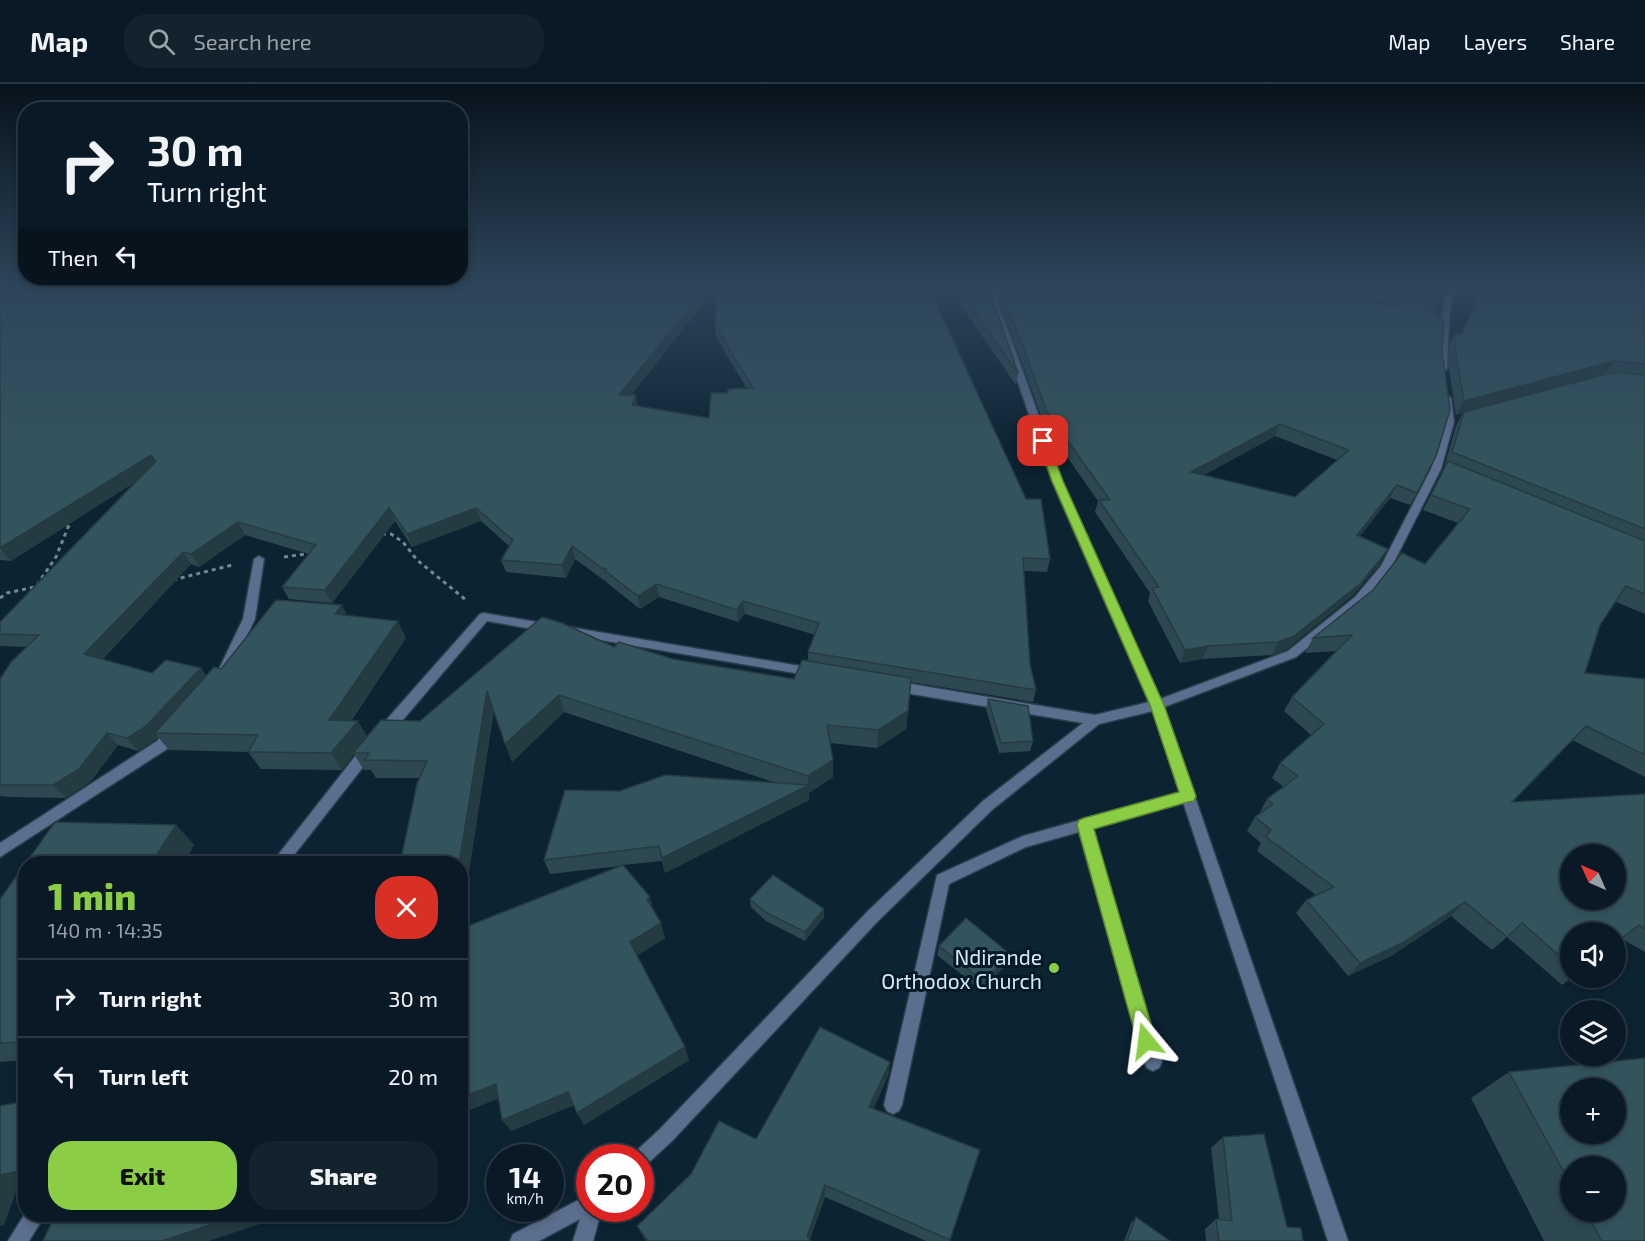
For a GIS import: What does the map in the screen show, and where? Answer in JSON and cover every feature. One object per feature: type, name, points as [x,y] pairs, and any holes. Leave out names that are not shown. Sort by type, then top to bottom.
[{"type":"street","points":[[1009,344],[1057,481],[1157,705],[1338,1241]]},
{"type":"street","points":[[883,684],[1095,720],[1157,705],[1292,654],[1359,600],[1386,568],[1436,469],[1455,421],[1442,362],[1443,344]]},
{"type":"street","points":[[1436,469],[1447,473]]},
{"type":"street","points":[[218,684],[249,619],[260,559]]},
{"type":"street","points":[[284,856],[366,753],[484,617],[825,674]]},
{"type":"street","points":[[0,851],[162,745],[186,719]]},
{"type":"street","points":[[654,1146],[873,916],[963,829],[988,805],[1095,720]]},
{"type":"street","points":[[893,1105],[942,880],[1023,842],[1188,796]]},
{"type":"street","points":[[1084,825],[1152,1062]]},
{"type":"street","points":[[520,1241],[576,1211]]},
{"type":"street","points":[[18,1241],[30,1222]]},
{"type":"street","points":[[583,1241],[589,1222]]},
{"type":"path","points":[[36,585],[56,557],[74,513]]},
{"type":"path","points":[[0,598],[7,592]]},
{"type":"building","points":[[0,344],[660,344],[619,395],[636,395],[632,405],[709,418],[711,393],[728,393],[728,389],[753,388],[726,344],[955,344],[1026,499],[1041,499],[1050,559],[1023,558],[1030,664],[1036,690],[808,652],[819,623],[743,601],[737,610],[657,584],[638,596],[604,570],[606,569],[572,546],[562,565],[501,560],[513,540],[476,508],[407,534],[389,508],[325,590],[282,587],[316,545],[238,522],[191,554],[183,552],[84,654],[152,673],[166,660],[201,668],[145,727],[127,738],[107,733],[79,769],[53,785],[0,785],[0,679],[11,662],[39,635],[0,634],[0,622],[156,461],[151,455],[0,548]]},
{"type":"building","points":[[997,344],[1008,344],[1018,373]]},
{"type":"building","points":[[1022,344],[1442,344],[1450,410],[1436,456],[1417,493],[1397,485],[1357,535],[1388,549],[1361,583],[1294,636],[1278,642],[1208,646],[1185,650],[1152,588],[1159,587],[1099,500],[1110,500],[1047,412]],"holes":[[[1280,424],[1349,450],[1295,497],[1191,472]]]},
{"type":"building","points":[[1455,344],[1645,344],[1645,364],[1614,361],[1464,401]]},
{"type":"building","points":[[1614,372],[1645,375],[1645,529],[1452,452],[1464,412]]},
{"type":"building","points":[[1448,461],[1645,541],[1645,594],[1626,586],[1600,625],[1585,673],[1645,679],[1645,755],[1586,726],[1512,802],[1645,794],[1645,929],[1639,925],[1626,935],[1626,922],[1560,922],[1560,956],[1522,923],[1507,937],[1465,902],[1404,942],[1360,963],[1306,900],[1334,887],[1266,837],[1271,830],[1255,817],[1273,804],[1267,799],[1298,776],[1280,763],[1324,724],[1292,697],[1352,635],[1313,638],[1373,590],[1402,553],[1425,564],[1470,509],[1431,495]]},
{"type":"building","points":[[276,600],[342,605],[335,614],[398,621],[329,720],[358,721],[331,753],[248,752],[258,735],[155,733],[214,667],[221,669]]},
{"type":"building","points":[[542,617],[562,623],[614,647],[619,642],[673,659],[794,679],[802,660],[911,678],[908,711],[878,730],[827,725],[833,760],[808,776],[559,695],[505,744],[487,691],[460,856],[402,856],[417,784],[427,761],[365,760],[369,753],[353,753],[381,720],[420,721]]},
{"type":"building","points":[[988,699],[1028,706],[1033,741],[1001,743]]},
{"type":"building","points":[[665,775],[809,785],[662,858],[659,846],[544,860],[565,790],[620,791]]},
{"type":"building","points":[[55,822],[176,825],[156,856],[31,856]]},
{"type":"building","points":[[623,865],[650,897],[647,899],[661,923],[630,942],[685,1047],[577,1113],[568,1092],[502,1120],[496,1084],[468,1095],[468,926]]},
{"type":"building","points":[[18,874],[18,1042],[0,1043],[0,899]]},
{"type":"building","points":[[773,875],[824,909],[805,932],[765,912],[750,899]]},
{"type":"building","points":[[966,918],[1010,954],[984,982],[939,946]]},
{"type":"building","points":[[820,1027],[890,1062],[869,1107],[980,1150],[950,1240],[825,1185],[807,1236],[811,1241],[648,1241],[637,1226],[641,1222],[654,1222],[654,1210],[691,1174],[719,1121],[756,1139]]},
{"type":"building","points":[[1645,1058],[1645,1241],[1602,1241],[1592,1222],[1626,1222],[1626,1156],[1560,1156],[1560,1165],[1509,1072],[1567,1066],[1626,1066],[1626,1060]]},
{"type":"building","points":[[18,1103],[18,1171],[0,1175],[0,1106]]},
{"type":"building","points":[[1264,1134],[1287,1227],[1301,1228],[1303,1241],[1219,1241],[1216,1219],[1232,1221],[1223,1137]]},
{"type":"building","points":[[1136,1217],[1170,1241],[1127,1241]]},
{"type":"building","points":[[52,1222],[219,1222],[162,1241],[43,1241]]},
{"type":"place","name":"Ndirande Orthodox Church","points":[[1054,968]]},
{"type":"route","points":[[1043,441],[1057,481],[1157,705],[1188,796],[1084,825],[1146,1041]]}]
